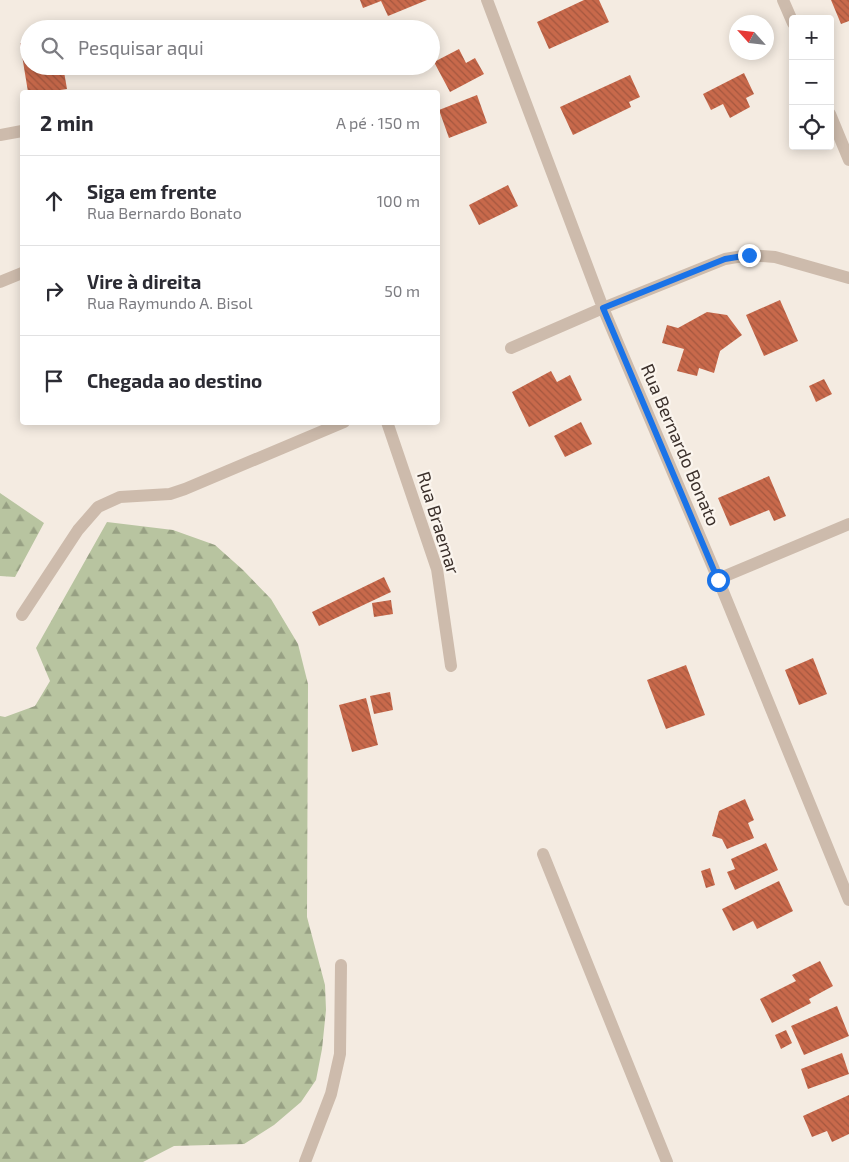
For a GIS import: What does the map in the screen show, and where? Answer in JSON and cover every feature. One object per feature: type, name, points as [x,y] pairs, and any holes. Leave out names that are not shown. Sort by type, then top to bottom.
[{"type":"street","name":"Rua Bernardo Bonato","points":[[487,0],[603,308],[718,580],[849,900]]},
{"type":"street","points":[[783,0],[790,15]]},
{"type":"street","points":[[834,124],[849,160]]},
{"type":"street","points":[[0,135],[20,131]]},
{"type":"street","points":[[511,348],[603,308],[725,259],[749,255],[775,257],[849,278]]},
{"type":"street","points":[[0,282],[20,274]]},
{"type":"street","points":[[22,615],[78,530],[98,507],[120,497],[170,494],[185,489],[337,425]]},
{"type":"street","name":"Rua Braemar","points":[[387,425],[437,569],[451,666]]},
{"type":"street","points":[[718,580],[849,524]]},
{"type":"street","points":[[543,854],[667,1162]]},
{"type":"street","points":[[305,1162],[331,1094],[340,1054],[341,965]]},
{"type":"green space","points":[[0,493],[44,523],[15,577],[0,576]]},
{"type":"green space","points":[[107,522],[173,530],[215,545],[271,599],[298,644],[308,684],[307,917],[325,985],[326,1010],[322,1049],[316,1080],[301,1102],[274,1125],[244,1144],[174,1146],[143,1162],[0,1162],[0,716],[5,717],[35,706],[50,681],[36,648]]},
{"type":"building","points":[[360,0],[427,0],[388,16],[381,1],[363,8]]},
{"type":"building","points":[[584,0],[599,0],[609,22],[549,49],[537,22]]},
{"type":"building","points":[[831,0],[849,0],[849,21],[841,24]]},
{"type":"building","points":[[459,49],[466,63],[475,58],[484,74],[450,92],[440,73],[440,59]]},
{"type":"building","points":[[744,73],[754,94],[746,98],[750,107],[730,118],[723,104],[711,110],[703,94]]},
{"type":"building","points":[[25,75],[65,75],[67,89],[28,90]]},
{"type":"building","points":[[630,75],[640,97],[629,102],[631,107],[573,135],[560,107]]},
{"type":"building","points":[[477,95],[487,123],[449,138],[440,110]]},
{"type":"building","points":[[508,185],[518,206],[479,225],[469,205]]},
{"type":"building","points":[[780,300],[798,341],[764,356],[746,315]]},
{"type":"building","points":[[707,312],[727,315],[742,335],[720,351],[714,373],[699,368],[697,376],[677,371],[684,349],[662,343],[667,325],[678,328]]},
{"type":"building","points":[[551,371],[557,382],[570,375],[582,400],[529,427],[512,392]]},
{"type":"building","points":[[824,379],[832,394],[816,402],[809,386]]},
{"type":"building","points":[[581,422],[592,444],[565,457],[554,436]]},
{"type":"building","points":[[769,476],[786,516],[774,521],[769,510],[730,526],[718,498]]},
{"type":"building","points":[[384,577],[391,592],[319,626],[312,612]]},
{"type":"building","points":[[391,600],[393,614],[374,617],[372,603]]},
{"type":"building","points":[[813,658],[827,694],[799,705],[785,670]]},
{"type":"building","points":[[686,665],[705,715],[666,729],[647,680]]},
{"type":"building","points":[[390,692],[393,710],[374,714],[370,696]]},
{"type":"building","points":[[366,698],[378,745],[352,752],[339,705]]},
{"type":"building","points":[[745,799],[754,820],[748,823],[754,838],[727,849],[722,839],[712,836],[719,811]]},
{"type":"building","points":[[766,843],[778,870],[735,890],[727,872],[735,869],[731,859]]},
{"type":"building","points":[[710,868],[715,885],[706,888],[701,871]]},
{"type":"building","points":[[779,881],[793,911],[757,929],[753,921],[733,931],[722,909]]},
{"type":"building","points":[[820,961],[833,986],[809,999],[811,1003],[772,1023],[760,999],[796,981],[792,975]]},
{"type":"building","points":[[837,1006],[849,1036],[804,1055],[791,1026]]},
{"type":"building","points":[[786,1030],[792,1043],[781,1049],[775,1035]]},
{"type":"building","points":[[842,1053],[849,1074],[808,1089],[801,1069]]},
{"type":"building","points":[[849,1095],[849,1134],[832,1142],[827,1131],[812,1137],[803,1116]]},
{"type":"route","points":[[718,580],[603,308],[725,259],[749,255]]}]
